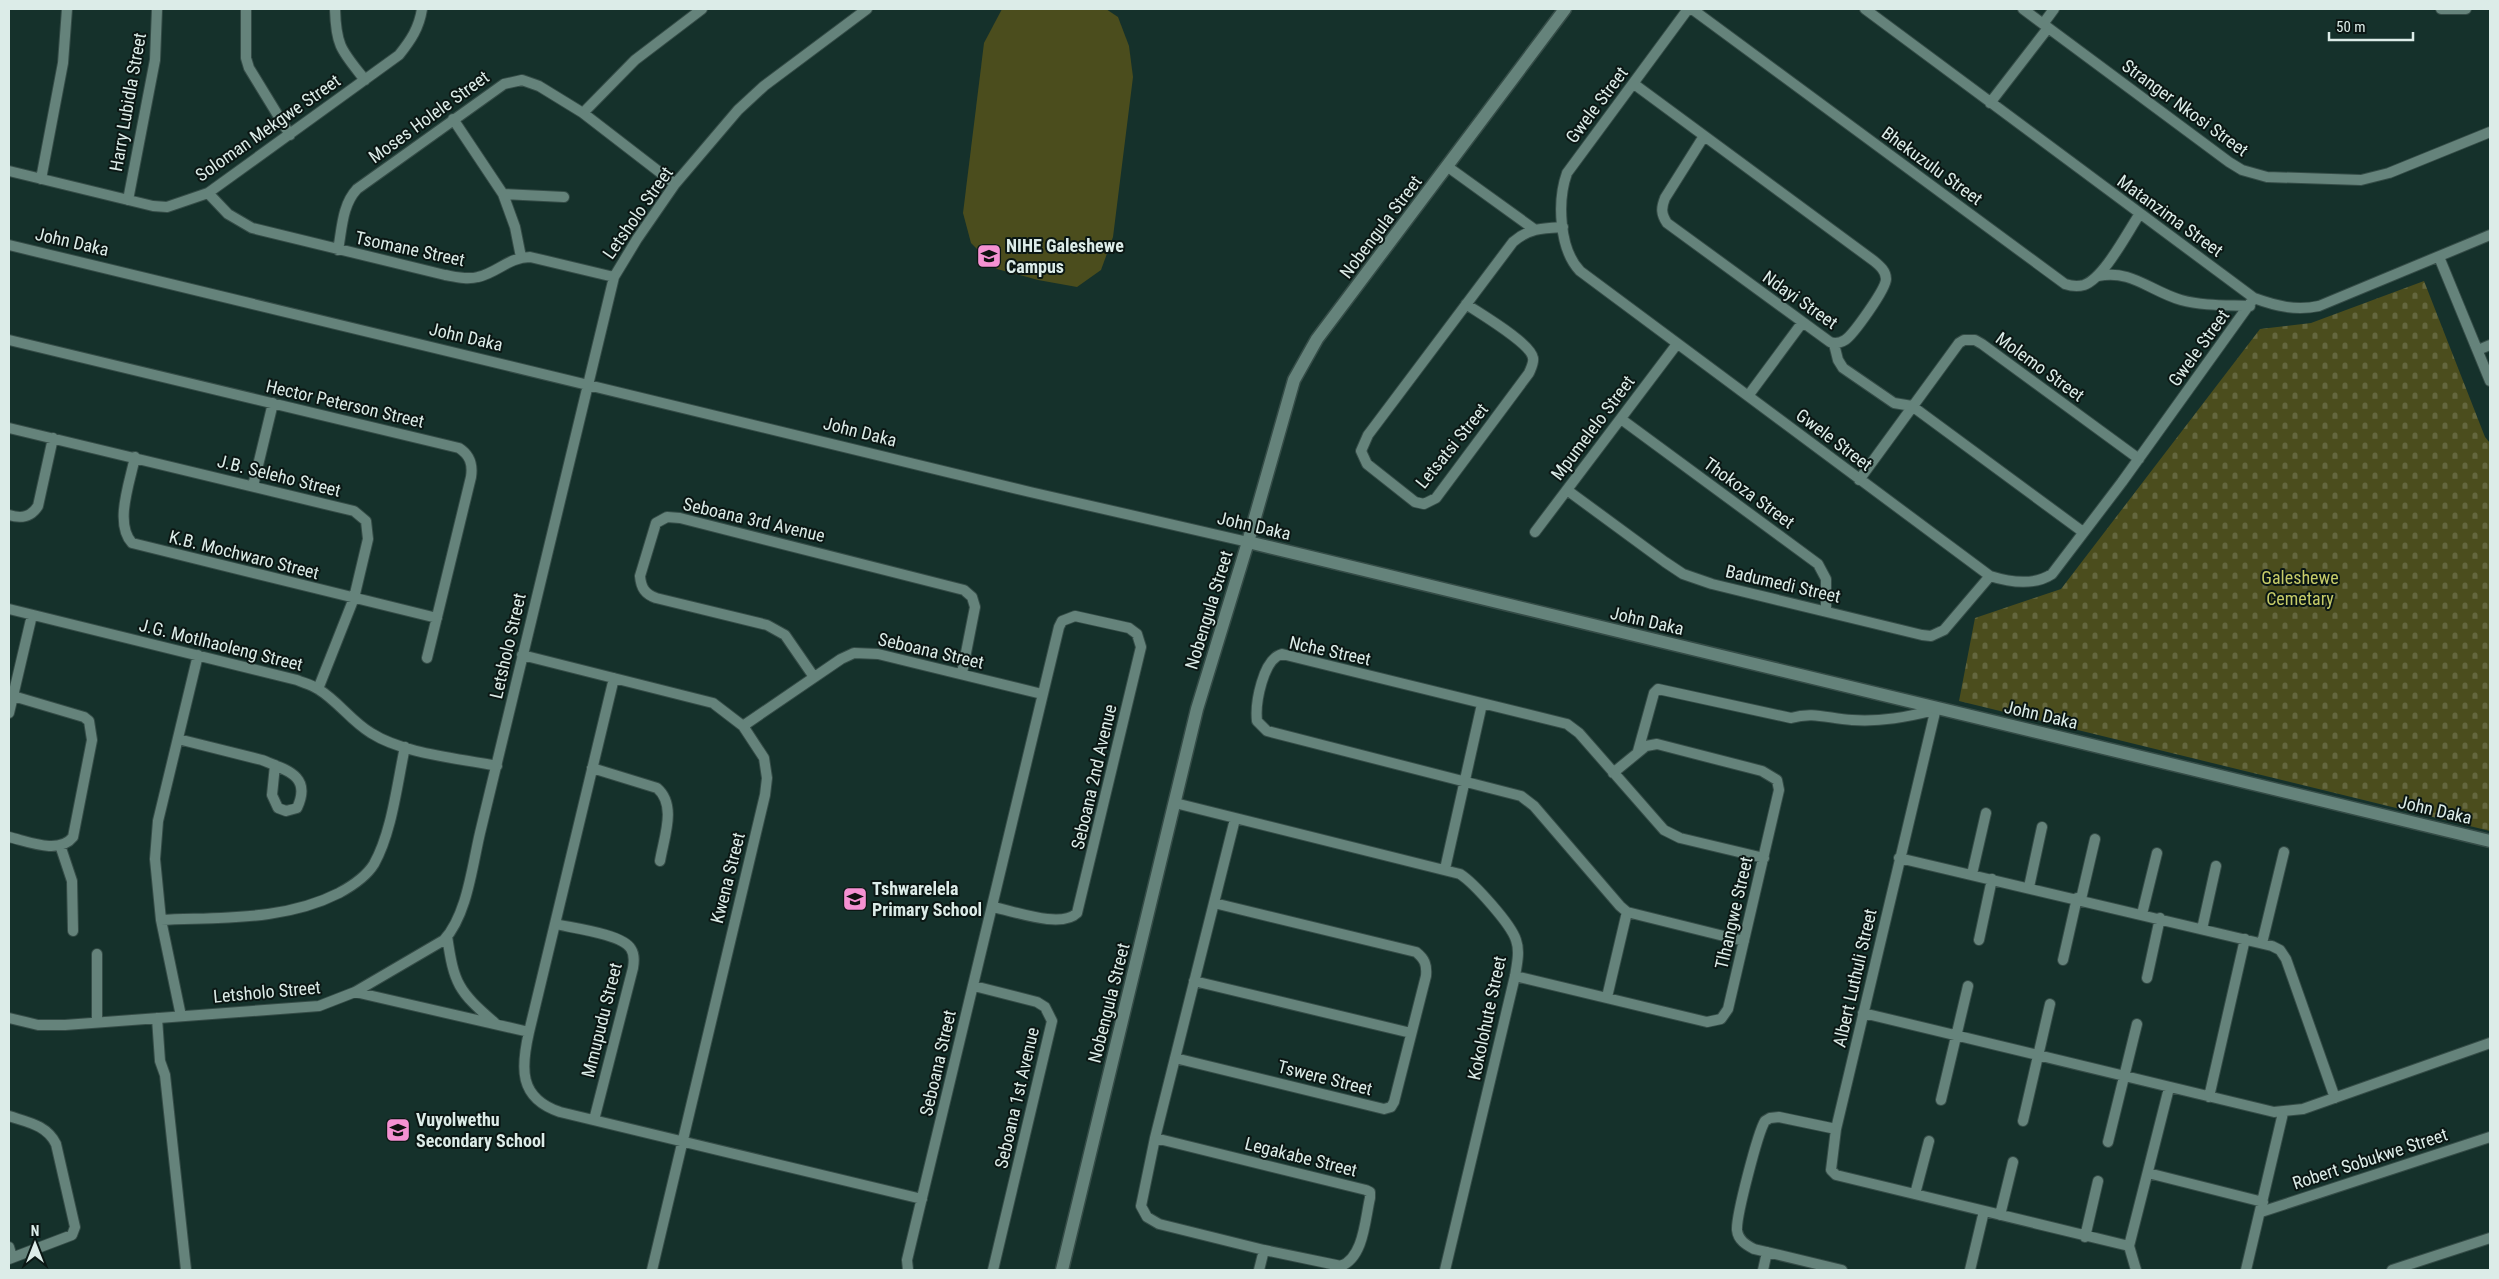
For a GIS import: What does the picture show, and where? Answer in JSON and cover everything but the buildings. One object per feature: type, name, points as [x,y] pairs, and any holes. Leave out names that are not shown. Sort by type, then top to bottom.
[{"type":"street","points":[[42,179],[63,63],[67,9]]},
{"type":"street","name":"Harry Lubidla Street","points":[[128,200],[156,60],[157,9]]},
{"type":"street","points":[[246,9],[246,58],[249,68],[290,135]]},
{"type":"street","points":[[335,9],[336,37],[341,48],[365,80]]},
{"type":"street","name":"Soloman Mekgwe Street","points":[[9,171],[128,200],[167,207],[208,193],[399,55],[411,40],[420,22],[422,9]]},
{"type":"street","points":[[583,113],[636,60],[702,9]]},
{"type":"street","name":"Letsholo Street","points":[[9,1018],[51,1025],[319,1006],[355,992],[447,936],[459,917],[614,276],[637,239],[676,184],[738,110],[764,86],[867,9]]},
{"type":"street","name":"Nobengula Street","points":[[1062,1270],[1197,709],[1248,542],[1294,380],[1304,358],[1565,9]]},
{"type":"street","name":"Gwele Street","points":[[1690,9],[1567,173],[1563,183],[1563,227],[1570,259],[1580,271],[1990,576],[2018,581],[2046,578],[2057,568],[2139,459],[2252,302]]},
{"type":"street","name":"Bhekuzulu Street","points":[[1690,9],[2065,284],[2083,285],[2098,276]]},
{"type":"street","name":"Matanzima Street","points":[[1865,9],[2140,215],[2252,302],[2306,309],[2319,306],[2490,235]]},
{"type":"street","name":"Stranger Nkosi Street","points":[[2023,9],[2229,162],[2255,174],[2361,180],[2389,173],[2490,132]]},
{"type":"street","points":[[1990,103],[2045,26],[2054,9]]},
{"type":"street","points":[[2441,9],[2466,9]]},
{"type":"street","name":"Moses Holele Street","points":[[338,250],[345,210],[352,195],[504,84],[522,80],[539,86],[583,113],[676,184]]},
{"type":"street","name":"Ndayi Street","points":[[1634,84],[1874,261],[1885,272],[1886,284],[1855,329],[1845,340],[1834,344],[1802,323],[1667,223],[1663,218],[1662,204],[1704,136]]},
{"type":"street","points":[[453,120],[503,194],[515,226],[520,257],[544,259],[614,276]]},
{"type":"street","points":[[1448,167],[1534,229]]},
{"type":"street","name":"Tsomane Street","points":[[208,193],[228,214],[252,228],[465,279],[486,274],[520,257]]},
{"type":"street","points":[[503,194],[564,197]]},
{"type":"street","points":[[2098,276],[2140,215]]},
{"type":"street","name":"Letsatsi Street","points":[[1466,304],[1527,347],[1533,358],[1533,364],[1529,373],[1436,498],[1424,504],[1415,502],[1367,464],[1361,451],[1368,435],[1466,304],[1514,242],[1523,233],[1534,229],[1563,227]]},
{"type":"street","name":"John Daka","points":[[9,245],[1030,492],[1248,542],[2490,841]]},
{"type":"street","points":[[2439,256],[2490,381]]},
{"type":"street","points":[[2098,276],[2119,274],[2179,299],[2192,302],[2252,302]]},
{"type":"street","points":[[1748,396],[1802,323]]},
{"type":"street","name":"Hector Peterson Street","points":[[9,340],[459,448],[466,452],[472,468],[471,477],[427,658]]},
{"type":"street","name":"Molemo Street","points":[[1859,480],[1959,343],[1964,340],[1975,340],[2139,459]]},
{"type":"street","name":"Mpumelelo Street","points":[[1535,532],[1677,344]]},
{"type":"street","points":[[1834,344],[1838,360],[1843,368],[1894,403],[1912,406],[2083,532]]},
{"type":"street","points":[[2478,350],[2490,345]]},
{"type":"street","points":[[253,486],[273,403]]},
{"type":"street","name":"Thokoza Street","points":[[1621,419],[1818,564],[1826,579],[1826,611]]},
{"type":"street","name":"J.B. Seleho Street","points":[[9,428],[354,510],[360,514],[366,521],[368,540],[354,598],[318,689]]},
{"type":"street","points":[[9,516],[26,517],[33,514],[38,506],[53,438]]},
{"type":"street","name":"K.B. Mochwaro Street","points":[[135,457],[123,518],[124,532],[132,543],[437,618]]},
{"type":"street","name":"Badumedi Street","points":[[1567,490],[1683,574],[1712,584],[1931,636],[1944,630],[1990,576]]},
{"type":"street","name":"Seboana 3rd Avenue","points":[[814,676],[785,635],[778,630],[767,625],[656,598],[646,592],[640,583],[640,576],[656,523],[666,517],[680,518],[964,590],[972,597],[975,607],[962,673]]},
{"type":"street","name":"J.G. Motlhaoleng Street","points":[[9,609],[297,680],[318,689],[372,734],[405,747],[497,766]]},
{"type":"street","points":[[9,713],[32,615]]},
{"type":"street","name":"Seboana 2nd Avenue","points":[[993,907],[1062,920],[1077,913],[1082,897],[1141,648],[1137,634],[1129,628],[1075,616],[1068,617]]},
{"type":"street","name":"Seboana Street","points":[[922,1199],[993,907],[1042,694],[1059,628],[1062,621],[1068,617]]},
{"type":"street","name":"Seboana Street","points":[[743,726],[814,676],[854,653],[878,654],[1042,694]]},
{"type":"street","name":"Nche Street","points":[[1628,912],[1620,906],[1528,801],[1509,792],[1267,731],[1257,721],[1256,712],[1270,661],[1282,654],[1567,724],[1580,733],[1613,773],[1664,830],[1671,835],[1764,858]]},
{"type":"street","points":[[181,1016],[157,896],[157,837],[198,655]]},
{"type":"street","name":"Kwena Street","points":[[522,655],[713,703],[743,726],[764,758],[767,778],[652,1270]]},
{"type":"street","points":[[614,678],[529,1032],[522,1068],[526,1082],[536,1098],[551,1109],[922,1199],[907,1260],[908,1270]]},
{"type":"street","points":[[1638,751],[1654,693],[1658,689],[1792,718],[1806,714],[1851,720],[1891,720],[1936,709]]},
{"type":"street","points":[[9,837],[46,845],[60,845],[69,842],[73,837],[91,747],[92,733],[89,721],[78,714],[13,696]]},
{"type":"street","points":[[1445,869],[1482,704]]},
{"type":"street","name":"Albert Luthuli Street","points":[[1936,709],[1836,1129],[1830,1165],[1831,1170],[1836,1174],[2085,1237],[2129,1246]]},
{"type":"street","points":[[178,739],[275,765]]},
{"type":"street","name":"Tlhangwe Street","points":[[1515,976],[1707,1022],[1721,1019],[1728,1009],[1779,790],[1777,780],[1772,775],[1663,745],[1651,745],[1638,751],[1613,773]]},
{"type":"street","points":[[161,920],[284,913],[322,902],[354,884],[366,875],[379,852],[405,747]]},
{"type":"street","points":[[592,768],[656,788],[663,794],[668,810],[660,861]]},
{"type":"street","name":"Kokolohute Street","points":[[1175,803],[1460,874],[1473,884],[1513,933],[1518,949],[1515,976],[1445,1270]]},
{"type":"street","points":[[1972,874],[1986,813]]},
{"type":"street","name":"Legakabe Street","points":[[1155,1138],[1370,1192],[1358,1249],[1353,1258],[1346,1264],[1328,1265],[1159,1224],[1147,1217],[1143,1212],[1141,1201],[1155,1138],[1235,819]]},
{"type":"street","points":[[2029,887],[2042,827]]},
{"type":"street","points":[[2063,960],[2095,839]]},
{"type":"street","points":[[60,845],[72,882],[73,931]]},
{"type":"street","points":[[2262,943],[2284,852]]},
{"type":"street","points":[[2142,914],[2157,853]]},
{"type":"street","points":[[1899,858],[2160,918],[2262,943],[2280,950],[2286,959],[2335,1098]]},
{"type":"street","points":[[2202,929],[2216,866]]},
{"type":"street","points":[[1979,940],[1992,879]]},
{"type":"street","name":"Tswere Street","points":[[1175,1058],[1389,1109],[1394,1102],[1426,970],[1422,957],[1416,952],[1214,904]]},
{"type":"street","points":[[1607,997],[1628,912],[1744,940]]},
{"type":"street","points":[[2147,978],[2160,918]]},
{"type":"street","name":"Mmupudu Street","points":[[555,924],[614,938],[631,947],[634,954],[594,1120]]},
{"type":"street","points":[[447,936],[451,968],[456,982],[467,999],[496,1024]]},
{"type":"street","points":[[2209,1097],[2245,939]]},
{"type":"street","points":[[97,954],[97,1022]]},
{"type":"street","points":[[1194,981],[1411,1033]]},
{"type":"street","name":"Seboana 1st Avenue","points":[[974,986],[1037,1002],[1045,1007],[1052,1021],[993,1270]]},
{"type":"street","points":[[1941,1100],[1968,986]]},
{"type":"street","points":[[355,992],[529,1032]]},
{"type":"street","points":[[2023,1121],[2050,1004]]},
{"type":"street","points":[[1864,1013],[2265,1111],[2283,1113],[2304,1109],[2490,1044]]},
{"type":"street","points":[[157,1018],[160,1061],[165,1075],[186,1270]]},
{"type":"street","points":[[2108,1142],[2137,1024]]},
{"type":"street","points":[[2136,1270],[2129,1246],[2169,1088]]},
{"type":"street","points":[[2246,1270],[2283,1113]]},
{"type":"street","points":[[9,1116],[36,1124],[52,1136],[56,1144],[76,1227],[72,1235],[10,1258],[9,1247]]},
{"type":"street","points":[[1836,1129],[1779,1118],[1770,1118],[1763,1124],[1746,1186],[1737,1230],[1743,1243],[1767,1252],[1842,1270]]},
{"type":"street","name":"Robert Sobukwe Street","points":[[2262,1207],[2490,1137]]},
{"type":"street","points":[[1915,1194],[1929,1141]]},
{"type":"street","points":[[2000,1215],[2013,1162]]},
{"type":"street","points":[[2148,1173],[2262,1207]]},
{"type":"street","points":[[2085,1237],[2098,1181]]},
{"type":"street","points":[[1970,1270],[1984,1211]]},
{"type":"street","points":[[2392,1270],[2490,1238]]},
{"type":"street","points":[[1259,1270],[1264,1250]]},
{"type":"street","points":[[1763,1270],[1767,1252]]},
{"type":"green space","points":[[1002,9],[1106,9],[1118,17],[1129,46],[1133,77],[1113,237],[1101,270],[1077,287],[1038,280],[997,269],[971,243],[963,213],[984,43]]},
{"type":"green space","name":"Galeshewe Cemetary","points":[[2424,281],[2485,437],[2490,443],[2490,831],[1959,701],[1975,618],[2061,589],[2260,329],[2311,323]]},
{"type":"place","name":"NIHE Galeshewe Campus","points":[[989,256]]},
{"type":"place","name":"Tshwarelela Primary School","points":[[855,899]]},
{"type":"place","name":"Vuyolwethu Secondary School","points":[[398,1130]]}]
